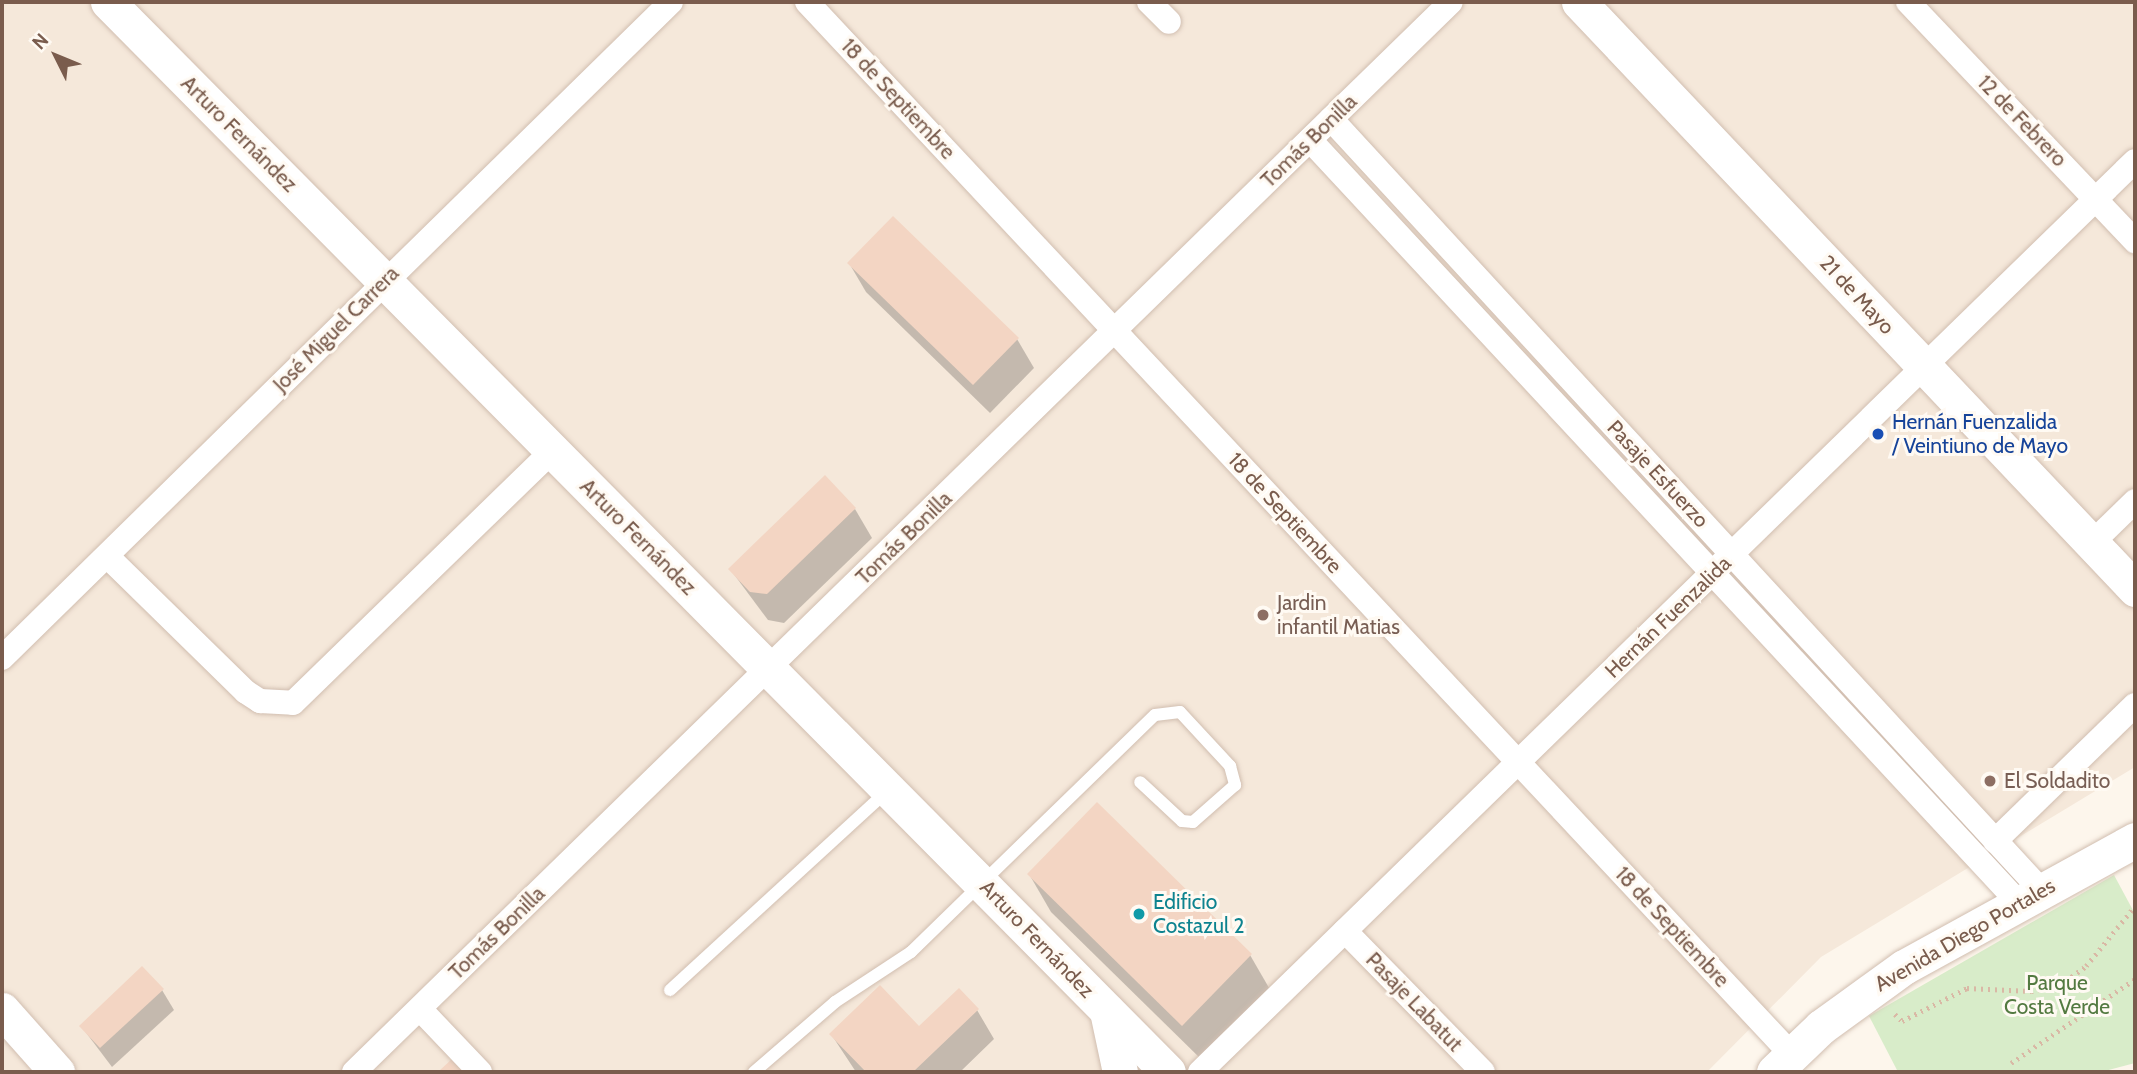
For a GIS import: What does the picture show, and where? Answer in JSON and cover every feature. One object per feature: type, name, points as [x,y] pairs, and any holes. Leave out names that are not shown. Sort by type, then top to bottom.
[{"type":"main road","name":"Arturo Fernández","points":[[108,2],[1168,1072]]},
{"type":"main road","name":"21 de Mayo","points":[[1579,2],[2135,589]]},
{"type":"main road","name":"Avenida Diego Portales","points":[[1783,1063],[1904,967],[2135,840]]},
{"type":"main road","points":[[2,1010],[57,1072]]},
{"type":"main road","points":[[1107,1011],[1120,1072]]},
{"type":"street","name":"José Miguel Carrera","points":[[2,657],[671,2]]},
{"type":"street","name":"18 de Septiembre","points":[[807,2],[1518,762],[1783,1063]]},
{"type":"street","points":[[1149,2],[1169,22]]},
{"type":"street","name":"Tomás Bonilla","points":[[354,1072],[1451,2]]},
{"type":"street","name":"12 de Febrero","points":[[1908,2],[2135,241]]},
{"type":"street","name":"Pasaje Esfuerzo","points":[[1331,120],[1995,841],[2031,897]]},
{"type":"street","name":"Pasaje Esfuerzo","points":[[1310,140],[1712,573],[2031,897]]},
{"type":"street","name":"Hernán Fuenzalida","points":[[1200,1072],[2135,161]]},
{"type":"street","points":[[107,556],[246,692],[260,701],[293,703],[552,451]]},
{"type":"street","points":[[2092,543],[2135,501]]},
{"type":"street","points":[[1995,841],[2135,705]]},
{"type":"street","name":"Pasaje Labatut","points":[[1345,931],[1483,1072]]},
{"type":"street","points":[[420,1009],[480,1072]]},
{"type":"lane","points":[[754,1072],[835,1002],[911,952],[985,886],[1167,710],[1180,712],[1230,766],[1235,785],[1193,822],[1182,821],[1140,782]]},
{"type":"lane","points":[[670,990],[889,789]]},
{"type":"path","points":[[1892,1012],[1902,1021],[1967,988],[2031,991],[2060,985],[2087,966],[2135,906]]},
{"type":"path","points":[[2011,1063],[2135,979]]},
{"type":"shaded area","points":[[2,2],[1447,2],[347,1072],[2,1072]]},
{"type":"shaded area","points":[[1457,2],[2135,2],[2135,767],[1821,957],[1707,1072],[363,1072]]},
{"type":"green space","name":"Parque Costa Verde","points":[[2114,875],[2135,914],[2135,1063],[2101,1072],[1898,1072],[1869,1016]]},
{"type":"building","points":[[893,216],[1019,338],[973,385],[847,263]]},
{"type":"building","points":[[825,475],[856,508],[767,594],[750,592],[728,569]]},
{"type":"building","name":"Edificio Costazul 2","points":[[1097,802],[1252,954],[1182,1026],[1027,874]]},
{"type":"building","points":[[142,966],[164,989],[100,1048],[79,1026]]},
{"type":"building","points":[[880,985],[919,1026],[959,988],[979,1009],[913,1072],[866,1072],[829,1034]]},
{"type":"building","points":[[454,1057],[467,1072],[438,1072]]},
{"type":"place","name":"Hernán Fuenzalida / Veintiuno de Mayo","points":[[1878,434]]},
{"type":"place","name":"Jardin infantil Matias","points":[[1263,615]]},
{"type":"place","name":"El Soldadito","points":[[1990,781]]},
{"type":"place","name":"Edificio Costazul 2","points":[[1139,914]]}]
